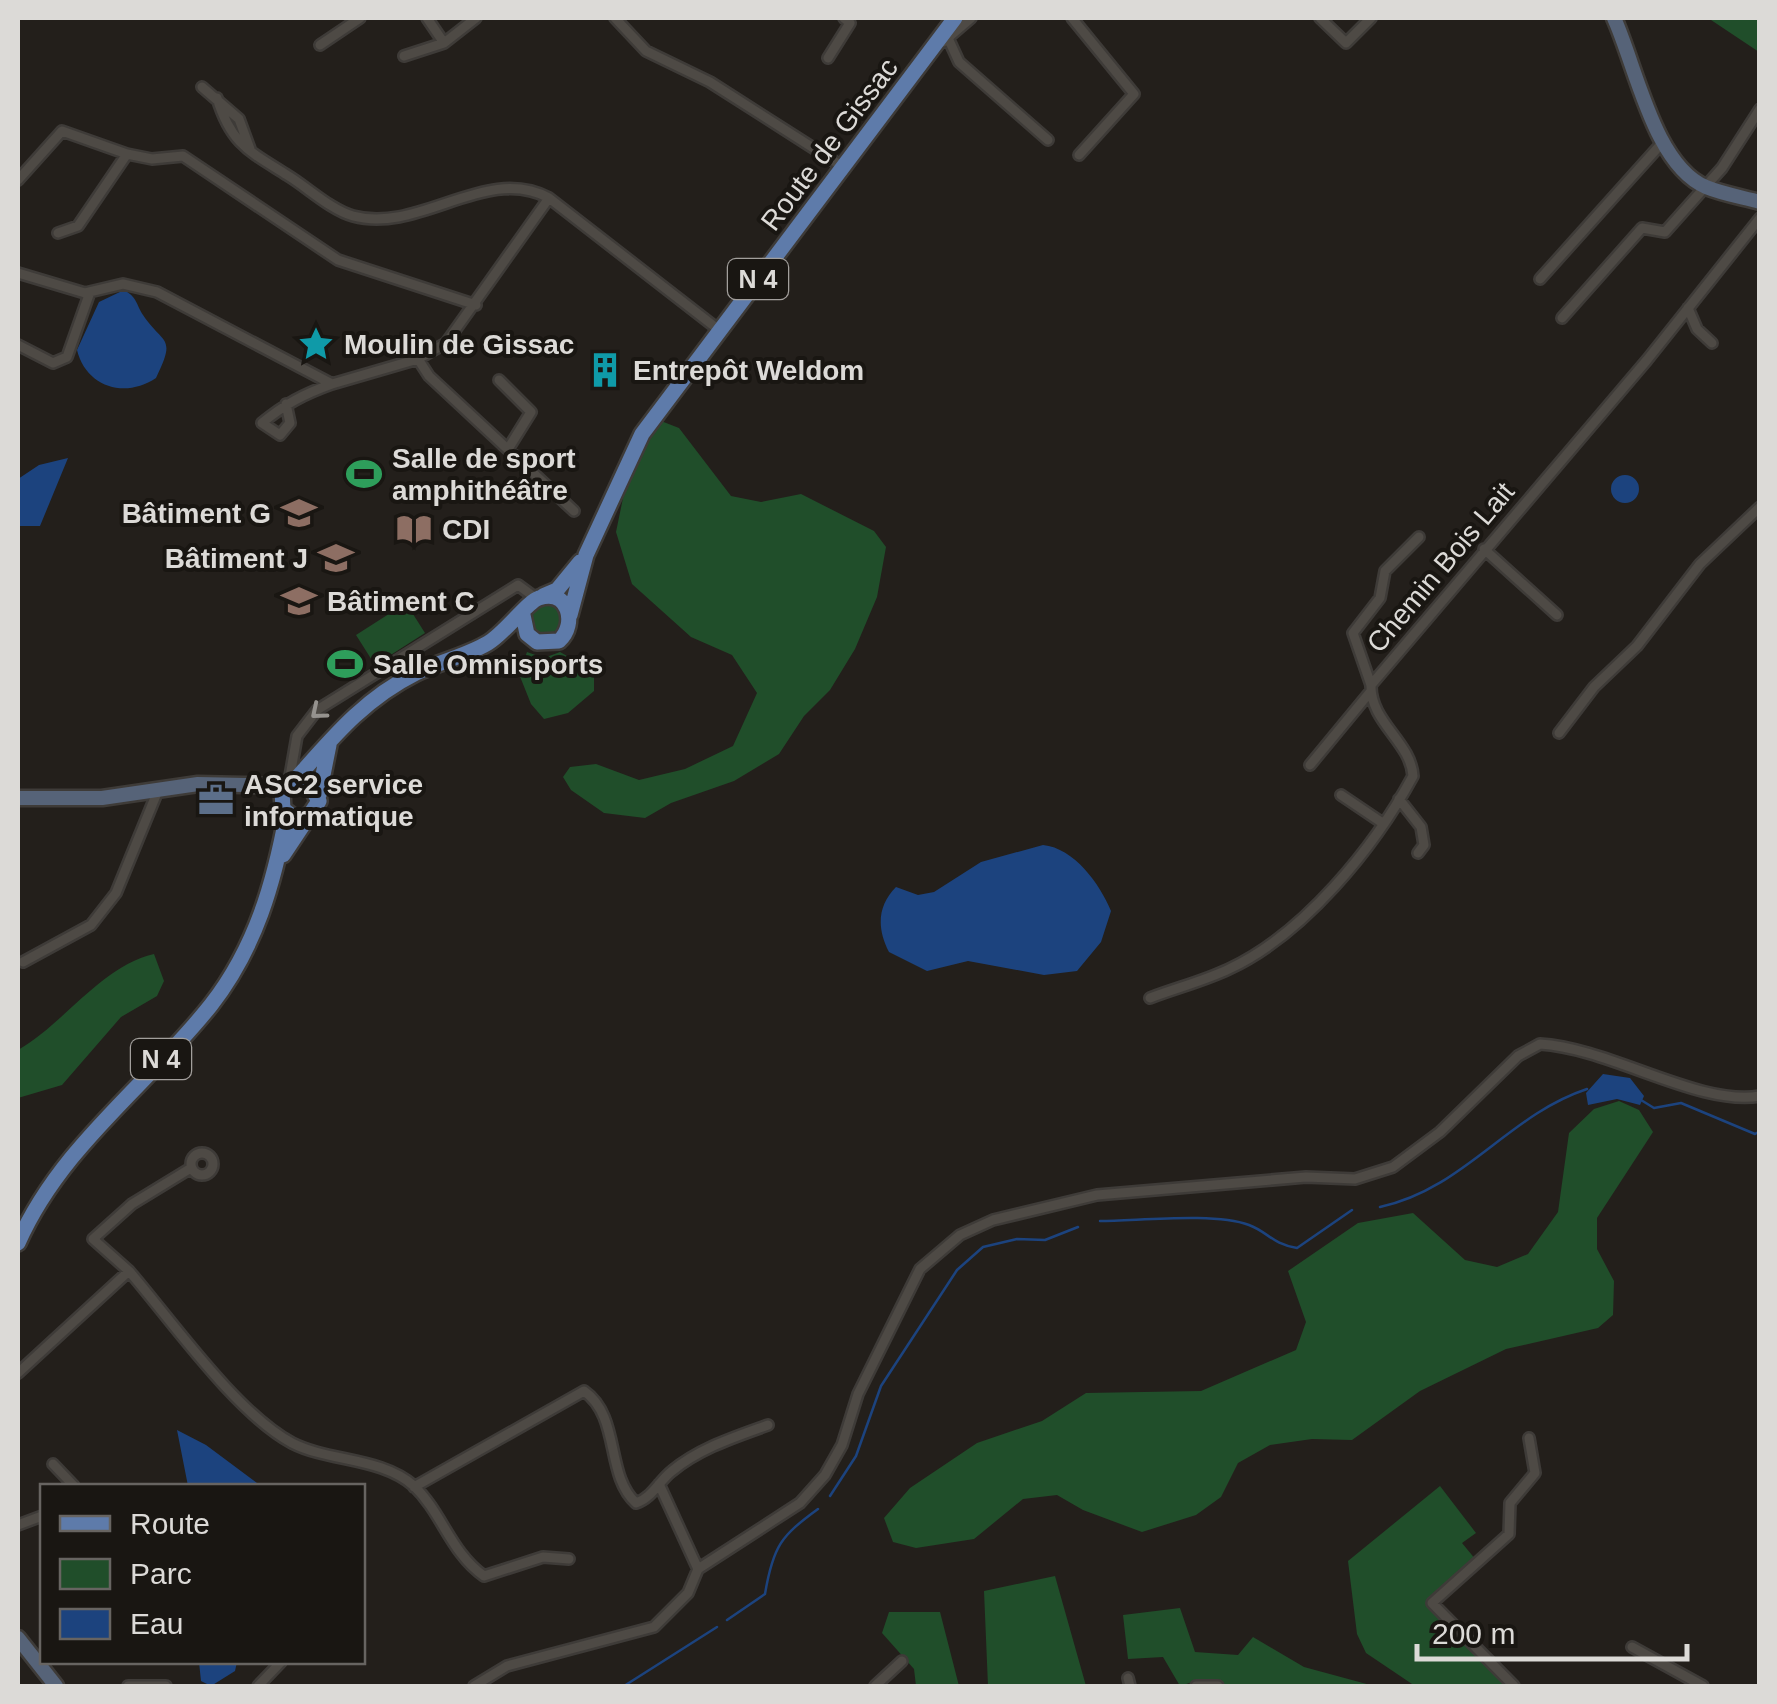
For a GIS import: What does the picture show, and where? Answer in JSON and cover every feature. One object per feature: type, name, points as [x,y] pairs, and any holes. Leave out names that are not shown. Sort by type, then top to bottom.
[{"type":"main road","name":"Route de Gissac","points":[[570,615],[586,555],[628,456],[954,18]]},
{"type":"main road","points":[[1614,18],[1662,143],[1680,168],[1704,186],[1760,202]]},
{"type":"main road","name":"Route de Gissac","points":[[539,598],[557,590],[586,555]]},
{"type":"main road","points":[[539,598],[562,602],[570,615]]},
{"type":"main road","name":"N 4","points":[[18,1243],[38,1201],[79,1145],[212,1003],[255,932],[280,859],[290,783],[360,708],[385,690],[487,644],[539,598]]},
{"type":"main road","points":[[523,615],[531,638]]},
{"type":"main road","name":"N 4","points":[[487,644],[531,638],[545,644],[559,641],[569,630],[570,615]]},
{"type":"main road","name":"N 4","points":[[280,859],[318,806],[331,739]]},
{"type":"main road","points":[[18,798],[102,798],[214,783],[251,786],[307,781],[319,795]]},
{"type":"main road","points":[[251,786],[285,811],[301,819],[311,816]]},
{"type":"main road","points":[[18,1638],[56,1686]]},
{"type":"street","points":[[320,44],[360,18]]},
{"type":"street","points":[[428,18],[444,43]]},
{"type":"street","points":[[404,56],[444,43],[476,18]]},
{"type":"street","points":[[614,18],[646,51],[710,82],[843,167]]},
{"type":"street","points":[[828,58],[850,24],[844,18]]},
{"type":"street","points":[[932,50],[971,18]]},
{"type":"street","points":[[1072,18],[1134,94],[1079,155]]},
{"type":"street","points":[[1320,18],[1346,43],[1371,18]]},
{"type":"street","points":[[948,38],[959,62],[1048,140]]},
{"type":"street","points":[[202,88],[239,119],[251,152],[352,216],[419,213],[494,189],[531,189],[549,198],[719,330]]},
{"type":"street","points":[[1562,318],[1642,228],[1662,235],[1722,168],[1760,109]]},
{"type":"street","points":[[18,180],[62,131],[127,154],[152,159],[184,156],[338,260],[476,305]]},
{"type":"street","points":[[1540,279],[1662,143]]},
{"type":"street","points":[[58,233],[78,226],[127,154]]},
{"type":"street","points":[[286,404],[332,384],[418,358],[446,343],[549,198]]},
{"type":"street","name":"Chemin Bois Lait","points":[[1399,799],[1413,776],[1412,765],[1377,714],[1371,688],[1760,218]]},
{"type":"street","points":[[18,272],[41,283],[90,292],[123,284],[158,292],[332,384]]},
{"type":"street","points":[[18,345],[53,363],[67,357],[90,292]]},
{"type":"street","points":[[1688,308],[1697,329],[1712,342]]},
{"type":"street","points":[[418,358],[429,376],[574,511]]},
{"type":"street","points":[[499,380],[532,412],[508,449]]},
{"type":"street","points":[[1559,733],[1594,687],[1637,646],[1693,572],[1760,508]]},
{"type":"street","points":[[1310,764],[1371,688],[1353,633],[1380,598],[1386,571],[1419,536]]},
{"type":"street","points":[[1484,549],[1558,615]]},
{"type":"street","points":[[290,783],[297,736],[327,703],[518,585],[539,598]]},
{"type":"street","points":[[23,962],[90,925],[107,904],[159,788]]},
{"type":"street","points":[[1342,795],[1381,822]]},
{"type":"street","points":[[1150,998],[1231,968],[1302,922],[1399,799],[1424,835],[1424,846],[1418,853]]},
{"type":"street","points":[[474,1686],[507,1666],[654,1627],[688,1593],[698,1569],[815,1490],[842,1446],[858,1394],[920,1269],[940,1248],[994,1220],[1097,1195],[1306,1176],[1355,1179],[1393,1167],[1440,1132],[1518,1056],[1540,1044],[1620,1060],[1709,1094],[1760,1096]]},
{"type":"street","points":[[191,1168],[132,1204],[93,1240],[129,1272],[263,1425],[295,1445],[389,1471],[414,1487],[466,1563],[484,1576],[543,1557],[569,1559]]},
{"type":"street","points":[[18,1373],[129,1272]]},
{"type":"street","points":[[414,1487],[584,1391],[603,1414],[628,1496],[636,1503],[645,1500],[672,1471],[716,1444],[768,1425]]},
{"type":"street","points":[[1514,1686],[1432,1603],[1509,1534],[1510,1503],[1535,1473],[1528,1438]]},
{"type":"street","points":[[54,1464],[72,1484]]},
{"type":"street","points":[[659,1484],[698,1569]]},
{"type":"street","points":[[1632,1647],[1703,1686]]},
{"type":"street","points":[[875,1686],[902,1661]]},
{"type":"street","points":[[258,1686],[280,1664]]},
{"type":"street","points":[[128,1686],[166,1686]]},
{"type":"street","points":[[1196,1686],[1218,1686]]},
{"type":"green space","points":[[1708,18],[1759,18],[1759,52]]},
{"type":"green space","points":[[661,421],[679,428],[731,496],[761,502],[801,494],[874,531],[886,547],[877,597],[855,649],[830,690],[804,716],[779,754],[734,781],[671,803],[645,818],[604,813],[571,790],[563,777],[570,767],[596,764],[639,780],[685,769],[733,746],[757,693],[732,655],[691,637],[632,584],[616,532],[629,469]]},
{"type":"green space","points":[[546,602],[557,607],[562,618],[557,629],[546,634],[535,629],[530,618],[535,607]]},
{"type":"green space","points":[[406,603],[425,633],[375,665],[356,635]]},
{"type":"green space","points":[[527,652],[544,658],[560,652],[594,673],[594,691],[568,713],[544,719],[531,704],[519,674]]},
{"type":"green space","points":[[154,954],[164,981],[157,996],[121,1017],[62,1085],[18,1098],[18,1050],[117,970]]},
{"type":"green space","points":[[1619,1101],[1639,1110],[1653,1132],[1597,1218],[1597,1249],[1614,1281],[1613,1315],[1598,1328],[1506,1349],[1420,1391],[1352,1440],[1312,1439],[1270,1445],[1238,1463],[1221,1497],[1196,1515],[1142,1532],[1083,1510],[1057,1495],[1023,1499],[974,1539],[916,1548],[893,1542],[884,1518],[910,1488],[977,1443],[1042,1421],[1086,1393],[1201,1391],[1296,1350],[1306,1322],[1288,1271],[1358,1223],[1413,1213],[1465,1260],[1497,1267],[1528,1254],[1558,1212],[1569,1133],[1594,1109]]},
{"type":"green space","points":[[1440,1486],[1476,1533],[1462,1543],[1476,1560],[1429,1602],[1510,1686],[1415,1686],[1366,1653],[1357,1634],[1348,1561]]},
{"type":"green space","points":[[1055,1576],[1086,1686],[988,1686],[984,1591]]},
{"type":"green space","points":[[1180,1608],[1195,1652],[1238,1655],[1253,1637],[1304,1667],[1374,1686],[1223,1686],[1199,1680],[1180,1686],[1163,1657],[1128,1659],[1123,1615]]},
{"type":"green space","points":[[889,1612],[940,1612],[959,1686],[916,1686],[914,1669],[882,1633]]},
{"type":"water","points":[[124,290],[134,298],[166,347],[156,378],[132,388],[98,381],[82,363],[77,350],[99,302]]},
{"type":"water","points":[[68,458],[40,526],[18,526],[18,479],[39,465]]},
{"type":"water","points":[[1625,475],[1635,479],[1639,489],[1635,499],[1625,503],[1615,499],[1611,489],[1615,479]]},
{"type":"water","points":[[1043,845],[1075,860],[1100,890],[1111,911],[1101,942],[1077,971],[1044,975],[968,961],[927,971],[889,952],[881,918],[885,902],[896,887],[918,895],[934,892],[981,862]]},
{"type":"water","points":[[1603,1074],[1630,1078],[1644,1096],[1640,1105],[1617,1099],[1588,1105],[1586,1093]]},
{"type":"water","points":[[177,1430],[206,1445],[258,1484],[188,1484]]},
{"type":"water","points":[[199,1664],[237,1664],[235,1671],[211,1686],[201,1681]]},
{"type":"waterway","points":[[1380,1207],[1437,1185],[1533,1116],[1587,1089]]},
{"type":"waterway","points":[[1641,1100],[1654,1108],[1681,1103],[1755,1134],[1760,1131]]},
{"type":"waterway","points":[[1100,1221],[1234,1221],[1297,1248],[1352,1210]]},
{"type":"waterway","points":[[830,1496],[856,1456],[881,1386],[957,1270],[983,1247],[1017,1239],[1045,1240],[1078,1227]]},
{"type":"waterway","points":[[727,1620],[765,1594],[771,1564],[781,1544],[818,1509]]},
{"type":"waterway","points":[[624,1686],[717,1627]]},
{"type":"place","name":"Moulin de Gissac","points":[[316,344]]},
{"type":"place","name":"Entrepôt Weldom","points":[[605,370]]},
{"type":"place","name":"Salle de sport amphithéâtre","points":[[364,474]]},
{"type":"place","name":"Bâtiment G","points":[[299,513]]},
{"type":"place","name":"CDI","points":[[414,529]]},
{"type":"place","name":"Bâtiment J","points":[[336,558]]},
{"type":"place","name":"Bâtiment C","points":[[299,601]]},
{"type":"place","name":"Salle Omnisports","points":[[345,664]]},
{"type":"place","name":"ASC2 service informatique","points":[[216,800]]}]
